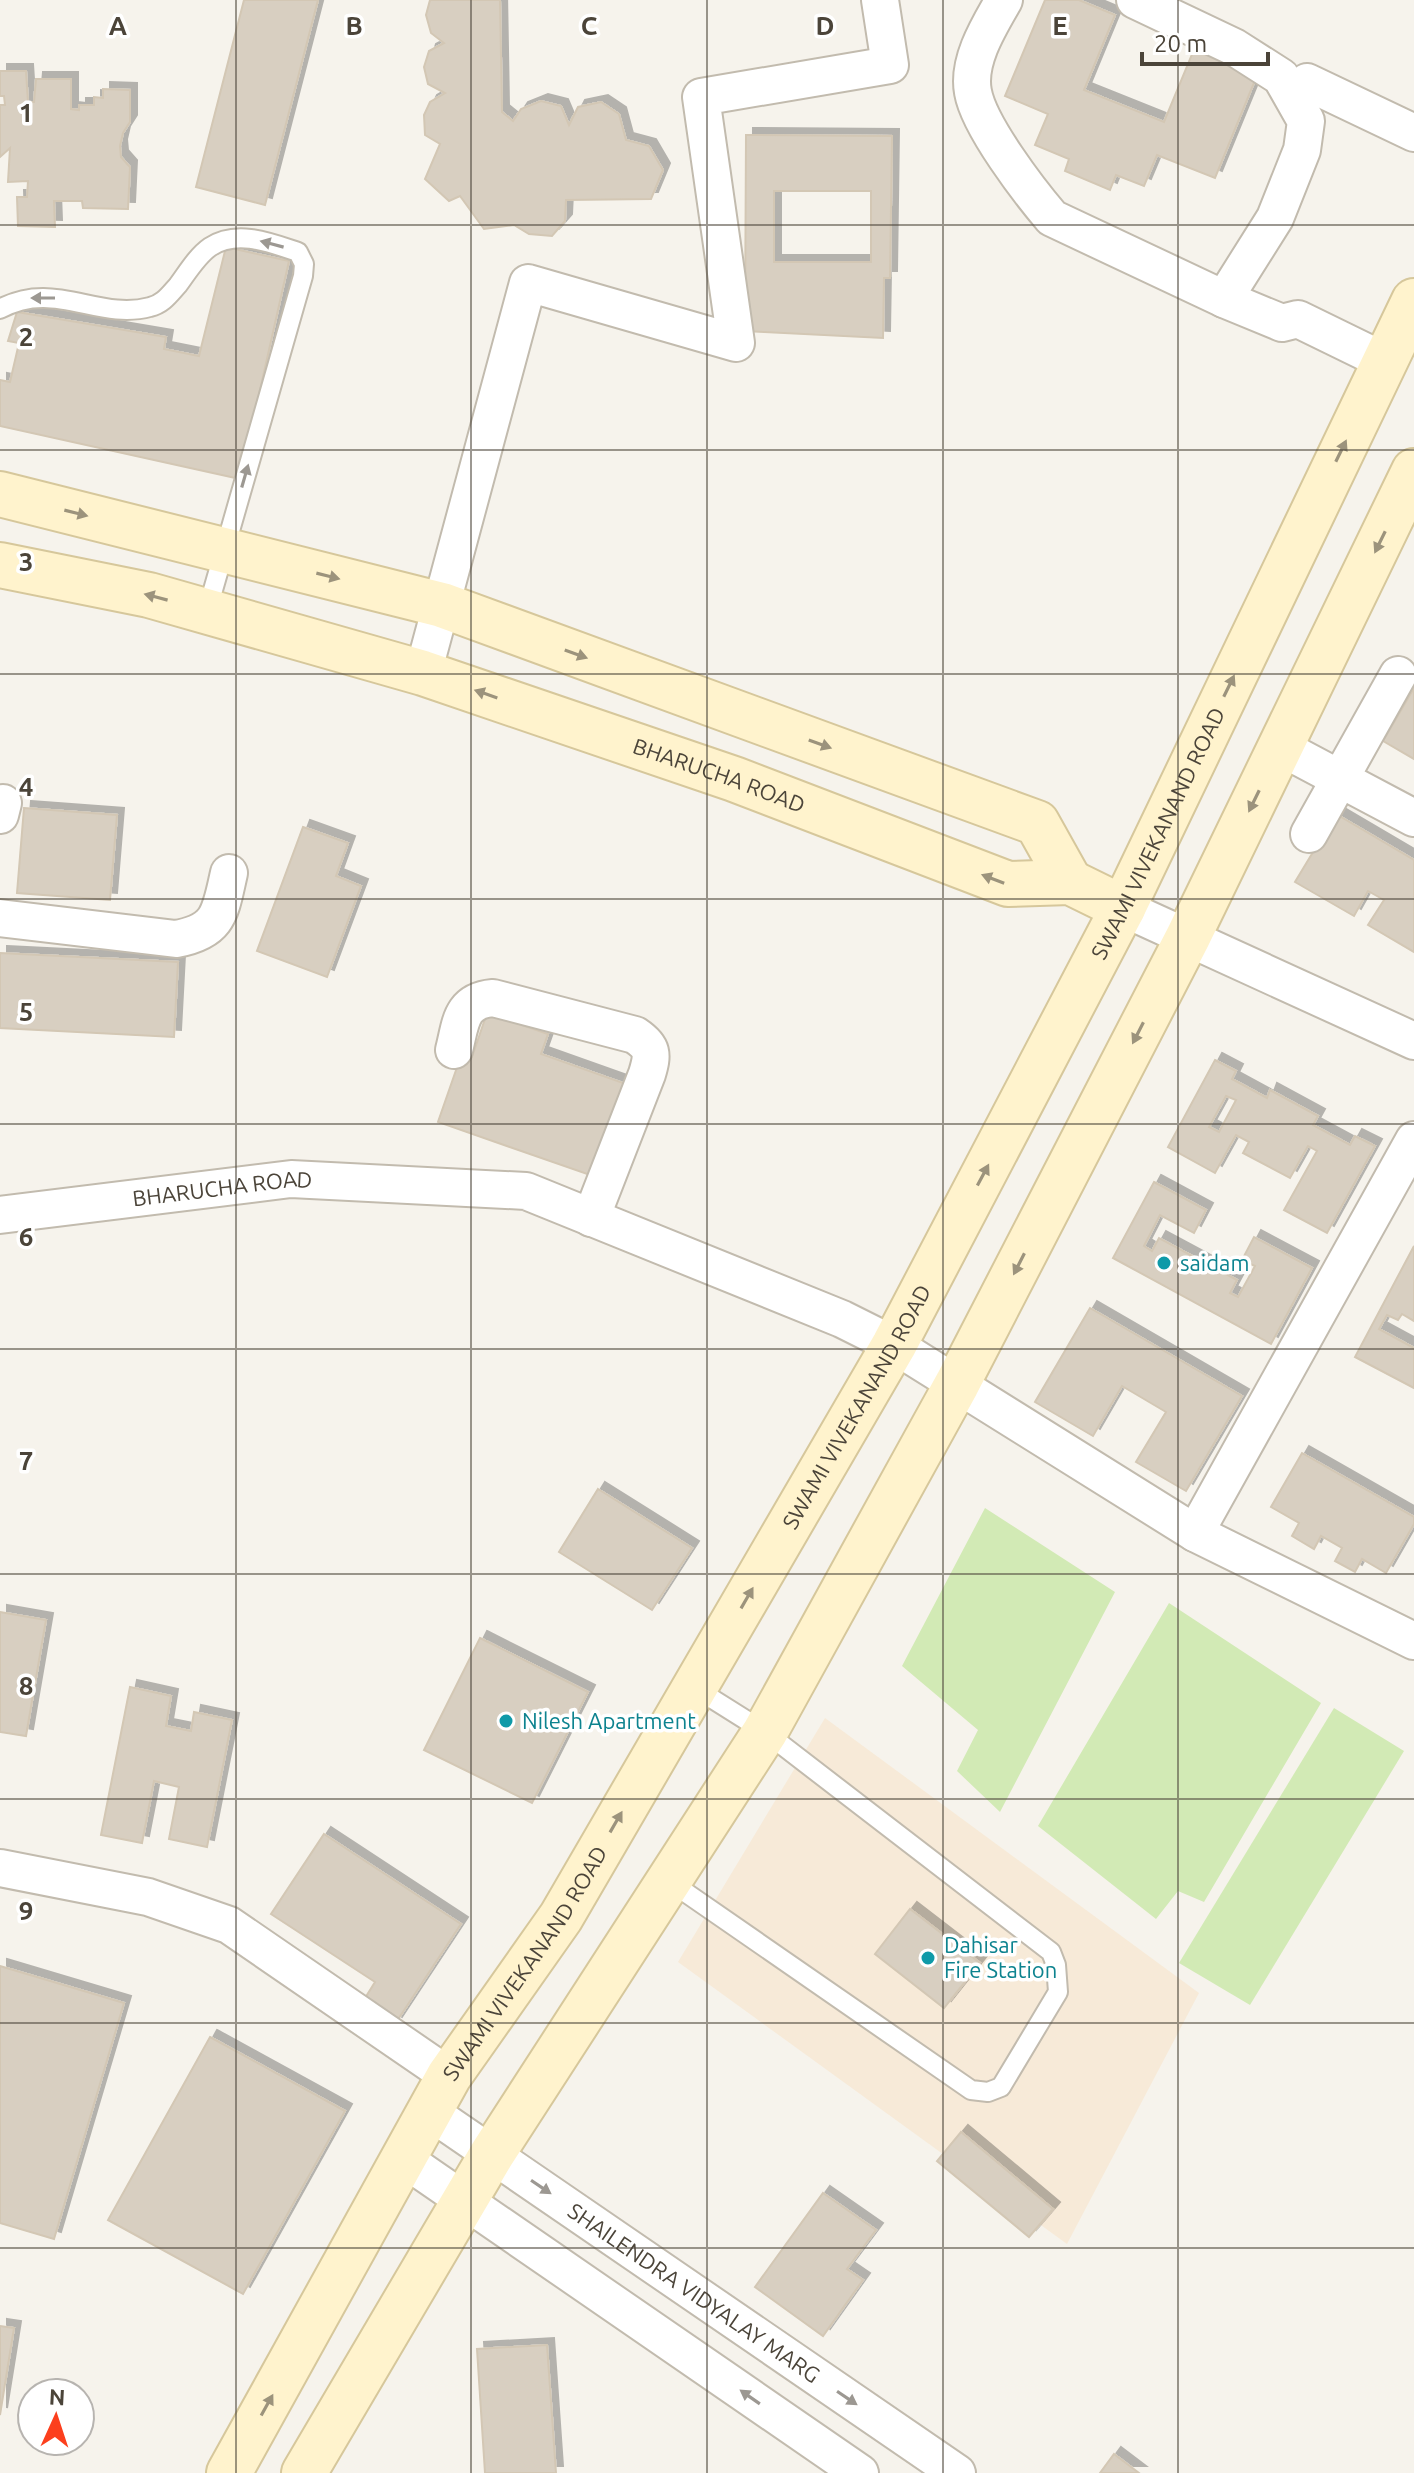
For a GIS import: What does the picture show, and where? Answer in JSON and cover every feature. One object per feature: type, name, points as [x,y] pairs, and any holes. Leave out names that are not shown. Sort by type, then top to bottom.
[{"type":"main road","name":"SWAMI VIVEKANAND ROAD","points":[[229,2473],[439,2094],[561,1917],[894,1345],[1123,908],[1414,301]]},
{"type":"main road","points":[[304,2473],[492,2154],[765,1732],[957,1384],[1188,937],[1414,471]]},
{"type":"main road","points":[[0,494],[442,605],[1037,823],[1070,882]]},
{"type":"main road","name":"BHARUCHA ROAD","points":[[0,565],[149,595],[423,673],[734,779],[1008,884],[1070,882],[1123,908]]},
{"type":"street","points":[[423,673],[528,283],[736,343],[701,97],[890,65],[880,0]]},
{"type":"street","points":[[1004,0],[985,34],[975,68],[973,91],[994,137],[1052,218],[1282,323],[1289,340],[1314,356],[1379,372]]},
{"type":"street","points":[[1135,0],[1234,47],[1281,77],[1306,121],[1302,150],[1275,218],[1224,299]]},
{"type":"street","points":[[1307,82],[1414,133]]},
{"type":"street","points":[[1309,834],[1398,675]]},
{"type":"street","points":[[1280,747],[1414,818]]},
{"type":"street","points":[[0,918],[176,939],[199,935],[219,915],[229,873]]},
{"type":"street","name":"BHARUCHA ROAD","points":[[1123,908],[1414,1041]]},
{"type":"street","points":[[454,1050],[469,1005],[493,998],[635,1035],[649,1045],[653,1056],[647,1074],[591,1218]]},
{"type":"street","points":[[1195,1533],[1414,1140]]},
{"type":"street","name":"BHARUCHA ROAD","points":[[0,1215],[291,1179],[526,1191],[842,1319],[894,1345],[1195,1533],[1414,1641]]},
{"type":"street","name":"SHAILENDRA VIDYALAY MARG","points":[[0,1868],[148,1897],[229,1925],[439,2094],[492,2154],[957,2473]]},
{"type":"street","points":[[404,2159],[860,2473]]},
{"type":"lane","points":[[0,309],[21,300],[44,297],[115,309],[144,309],[163,302],[209,248],[231,238],[250,239],[298,252],[304,264],[303,276],[207,611]]},
{"type":"lane","points":[[669,1881],[971,2090],[988,2092],[1001,2087],[1058,1992],[1056,1965],[1051,1952],[765,1732],[695,1688]]},
{"type":"shaded area","points":[[825,1718],[1199,1993],[1067,2244],[678,1962]]},
{"type":"green space","points":[[985,1508],[1115,1592],[1000,1812],[957,1771],[978,1730],[902,1666]]},
{"type":"green space","points":[[1169,1603],[1321,1703],[1204,1902],[1178,1891],[1156,1919],[1038,1826]]},
{"type":"green space","points":[[1334,1708],[1404,1751],[1250,2005],[1179,1963]]},
{"type":"building","points":[[244,0],[318,0],[265,205],[196,187]]},
{"type":"building","points":[[430,0],[500,0],[502,112],[513,121],[521,109],[541,101],[561,106],[569,125],[578,107],[601,102],[619,114],[626,140],[649,146],[663,170],[651,199],[566,200],[565,221],[552,236],[529,234],[514,225],[484,229],[460,196],[449,201],[425,179],[440,144],[425,135],[424,115],[430,102],[445,93],[428,84],[424,67],[429,51],[444,43],[431,33],[426,15]]},
{"type":"building","points":[[1045,0],[1079,0],[1115,15],[1084,90],[1164,122],[1195,47],[1258,73],[1215,178],[1157,155],[1144,186],[1116,175],[1110,190],[1065,171],[1069,159],[1035,145],[1048,114],[1005,96]]},
{"type":"building","points":[[0,71],[26,71],[28,102],[34,102],[36,79],[71,79],[71,109],[79,110],[79,105],[94,105],[94,97],[103,98],[103,89],[130,90],[130,122],[120,146],[121,157],[130,167],[128,209],[83,208],[82,201],[54,201],[55,227],[18,226],[17,197],[27,197],[28,181],[8,182],[10,148],[0,157],[0,105],[5,105],[4,96],[0,96]]},
{"type":"building","points":[[746,135],[892,136],[890,278],[884,278],[883,338],[745,331]],"holes":[[[774,191],[871,191],[871,262],[774,262]]]},
{"type":"building","points":[[226,247],[289,261],[240,479],[0,426],[0,380],[10,382],[19,343],[8,341],[17,312],[166,337],[164,349],[199,356]]},
{"type":"building","points":[[1414,688],[1414,759],[1383,741]]},
{"type":"building","points":[[24,808],[117,815],[110,900],[17,893]]},
{"type":"building","points":[[1336,814],[1414,860],[1414,952],[1368,925],[1384,900],[1368,891],[1354,916],[1295,882]]},
{"type":"building","points":[[303,827],[348,843],[336,876],[361,886],[327,977],[257,951]]},
{"type":"building","points":[[0,953],[178,962],[174,1037],[0,1028]]},
{"type":"building","points":[[487,1013],[548,1034],[541,1054],[626,1084],[593,1176],[438,1122],[462,1053],[472,1057]]},
{"type":"building","points":[[1215,1060],[1236,1071],[1232,1079],[1267,1098],[1270,1090],[1318,1116],[1313,1125],[1350,1145],[1355,1136],[1375,1146],[1327,1233],[1284,1210],[1317,1151],[1308,1146],[1290,1178],[1243,1153],[1249,1142],[1236,1135],[1215,1173],[1168,1147]],"holes":[[[1226,1096],[1236,1100],[1219,1132],[1209,1127]]]},
{"type":"building","name":"saidam","points":[[1154,1182],[1206,1210],[1194,1233],[1160,1215],[1144,1246],[1152,1251],[1159,1238],[1237,1280],[1230,1293],[1238,1297],[1255,1266],[1242,1260],[1254,1237],[1312,1268],[1271,1344],[1113,1258]]},
{"type":"building","points":[[1414,1246],[1414,1321],[1402,1314],[1398,1320],[1387,1315],[1379,1329],[1414,1348],[1414,1388],[1355,1357]]},
{"type":"building","points":[[1090,1308],[1242,1396],[1186,1491],[1136,1462],[1166,1412],[1122,1386],[1093,1436],[1035,1402]]},
{"type":"building","points":[[1302,1453],[1414,1517],[1414,1524],[1386,1573],[1362,1559],[1355,1572],[1335,1561],[1342,1548],[1321,1536],[1314,1549],[1292,1536],[1299,1523],[1271,1507]]},
{"type":"building","points":[[598,1489],[692,1548],[652,1610],[559,1552]]},
{"type":"building","points":[[0,1612],[46,1620],[26,1736],[0,1732]]},
{"type":"building","name":"Nilesh Apartment","points":[[480,1638],[588,1692],[532,1803],[424,1750]]},
{"type":"building","points":[[130,1687],[171,1696],[166,1726],[191,1731],[194,1712],[232,1720],[207,1847],[169,1839],[179,1787],[154,1781],[142,1843],[101,1835]]},
{"type":"building","points":[[324,1834],[461,1924],[395,2024],[362,2003],[375,1982],[271,1914]]},
{"type":"building","name":"Dahisar Fire Station","points":[[910,1909],[980,1963],[944,2008],[875,1954]]},
{"type":"building","points":[[0,1966],[124,2003],[54,2239],[0,2223]]},
{"type":"building","points":[[210,2037],[345,2111],[243,2294],[108,2220]]},
{"type":"building","points":[[961,2132],[1053,2209],[1029,2237],[937,2161]]},
{"type":"building","points":[[823,2193],[876,2230],[847,2269],[863,2280],[823,2336],[755,2287]]},
{"type":"building","points":[[0,2326],[14,2328],[0,2415]]},
{"type":"building","points":[[547,2345],[556,2473],[485,2473],[477,2349]]},
{"type":"building","points":[[1114,2454],[1139,2473],[1100,2473]]},
{"type":"place","name":"saidam","points":[[1164,1263]]},
{"type":"place","name":"Nilesh Apartment","points":[[506,1721]]},
{"type":"place","name":"Dahisar Fire Station","points":[[928,1958]]}]
